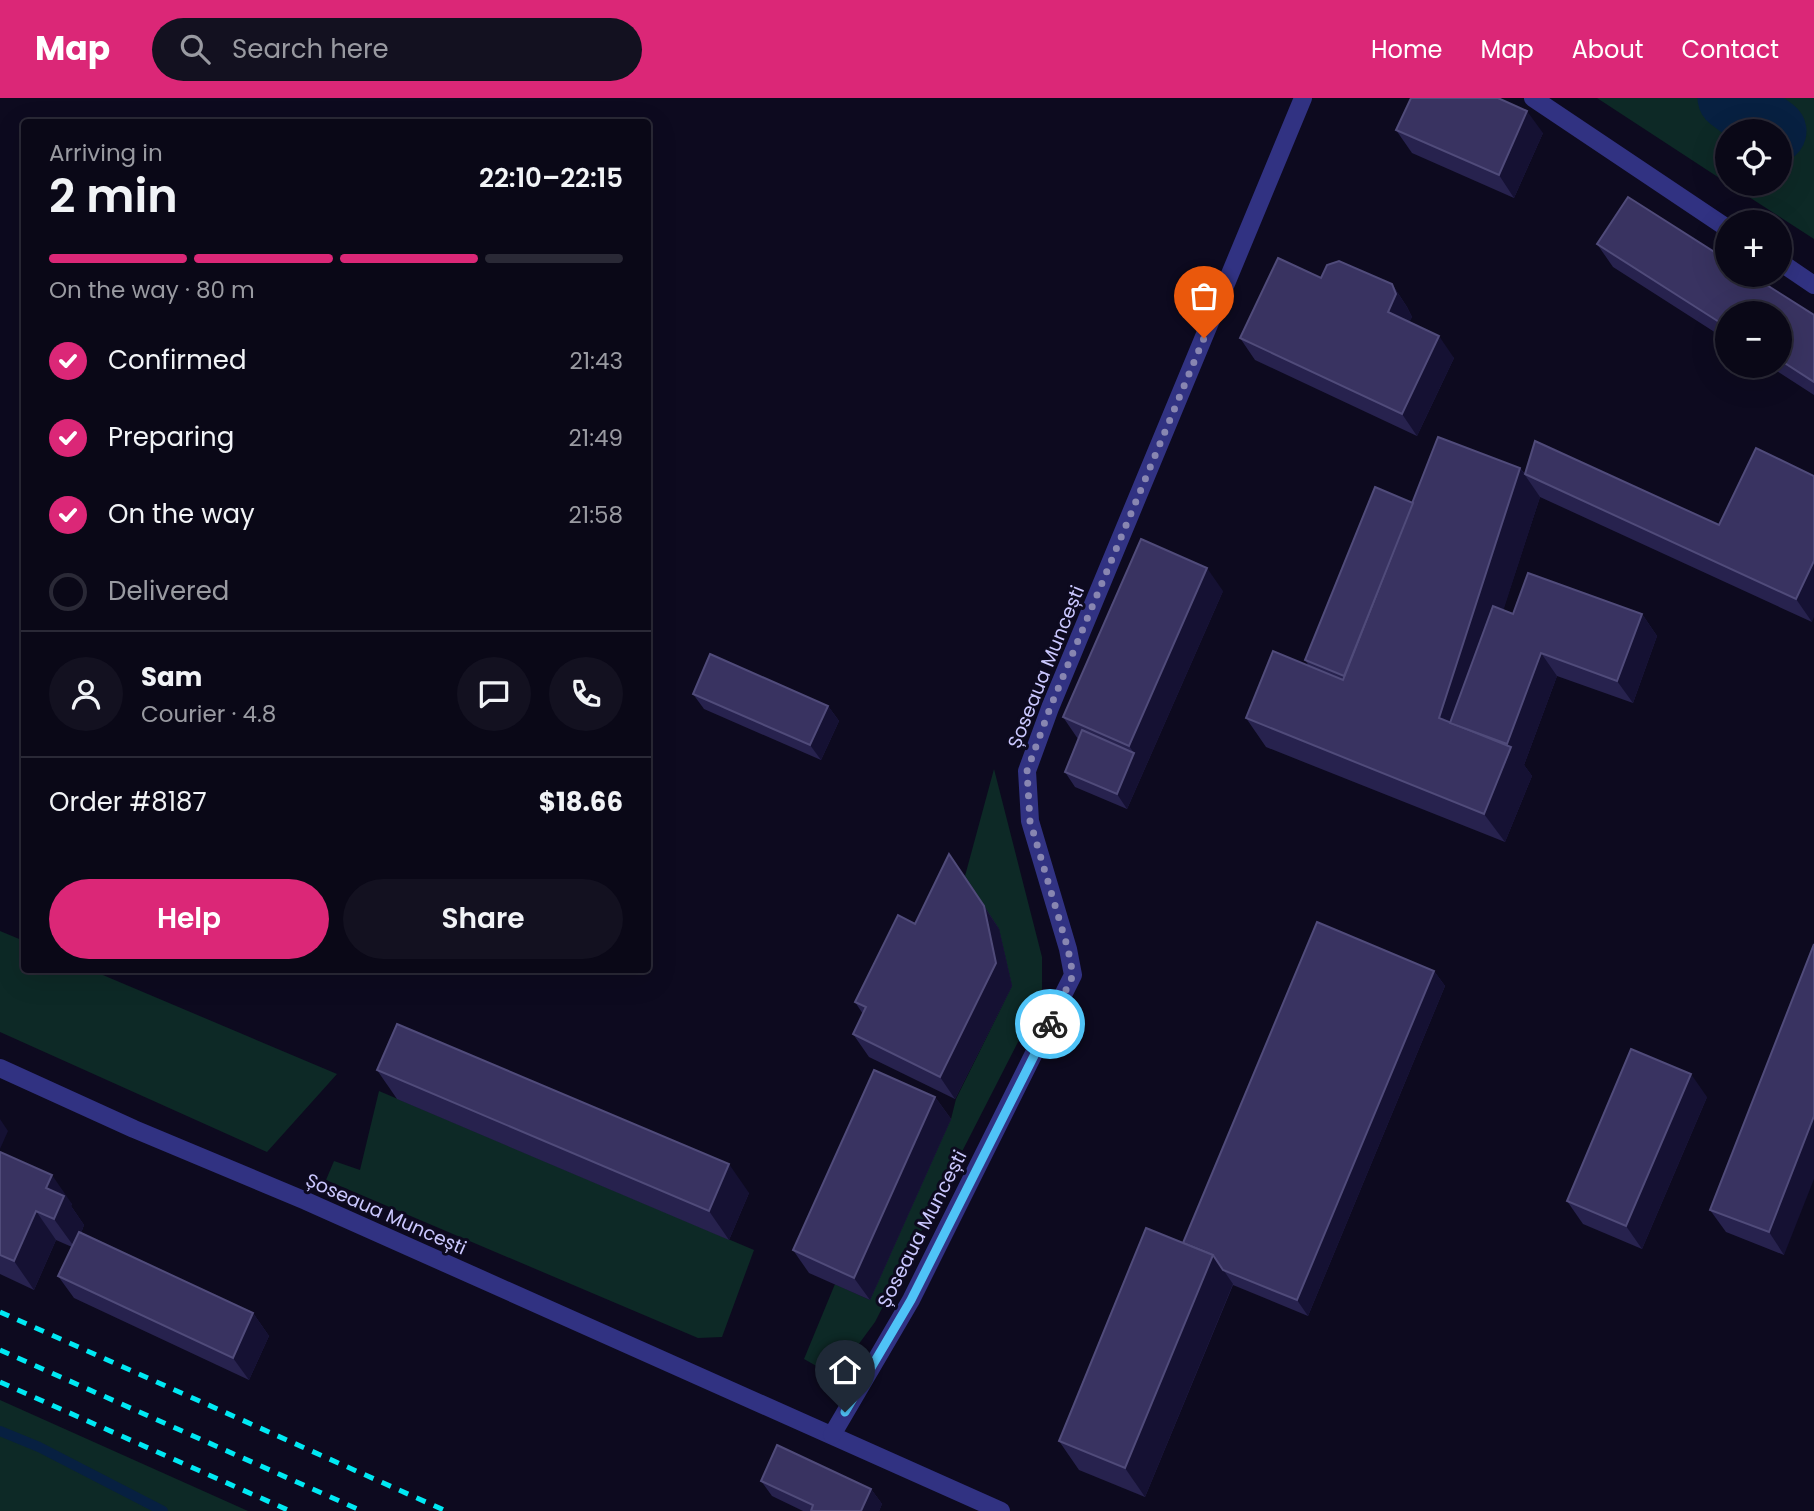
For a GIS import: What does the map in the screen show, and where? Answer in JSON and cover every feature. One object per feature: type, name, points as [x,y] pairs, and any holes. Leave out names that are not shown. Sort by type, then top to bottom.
[{"type":"lane","name":"Șoseaua Muncești","points":[[832,1435],[911,1300],[1073,975],[1068,949],[1030,821],[1027,771],[1050,708],[1303,98]]},
{"type":"lane","points":[[1532,98],[1715,220]]},
{"type":"lane","points":[[1792,270],[1814,285]]},
{"type":"lane","name":"Șoseaua Muncești","points":[[0,1068],[134,1129],[306,1201],[1001,1511]]},
{"type":"green space","points":[[1597,98],[1814,98],[1814,239],[1792,225],[1792,210],[1769,210],[1748,196],[1792,196],[1792,119],[1715,119],[1715,175]]},
{"type":"green space","points":[[994,769],[1042,957],[1042,995],[875,1322],[847,1360],[820,1368],[804,1359],[835,1284],[870,1300],[951,1119],[956,1099],[1012,986],[999,929],[965,876]]},
{"type":"green space","points":[[0,931],[21,940],[21,973],[98,973],[337,1074],[267,1152],[0,1032]]},
{"type":"green space","points":[[379,1091],[754,1250],[722,1337],[698,1338],[326,1180],[334,1161],[360,1170]]},
{"type":"green space","points":[[0,1400],[248,1511],[0,1511]]},
{"type":"building","points":[[1411,98],[1498,98],[1527,111],[1499,175],[1396,130]]},
{"type":"building","points":[[1628,197],[1715,252],[1715,287],[1770,287],[1792,301],[1715,301],[1715,319],[1597,244]]},
{"type":"building","points":[[1278,258],[1321,278],[1327,265],[1339,261],[1392,284],[1396,294],[1388,312],[1439,336],[1402,414],[1240,338]]},
{"type":"building","points":[[1792,301],[1814,315],[1814,382],[1792,368]]},
{"type":"building","points":[[1438,437],[1520,468],[1439,718],[1511,747],[1484,814],[1246,718],[1273,651],[1343,680]]},
{"type":"building","points":[[1535,441],[1719,525],[1756,448],[1814,476],[1814,561],[1796,599],[1525,474]]},
{"type":"building","points":[[1375,487],[1413,503],[1344,676],[1305,660]]},
{"type":"building","points":[[1141,539],[1207,568],[1129,746],[1063,717]]},
{"type":"building","points":[[1528,573],[1642,614],[1617,681],[1541,653],[1507,744],[1450,723],[1493,606],[1513,614]]},
{"type":"building","points":[[710,654],[828,706],[810,745],[693,694]]},
{"type":"building","points":[[1082,730],[1134,753],[1117,794],[1065,772]]},
{"type":"building","points":[[949,854],[984,906],[996,963],[940,1077],[853,1034],[866,1007],[855,1002],[898,915],[915,924]]},
{"type":"building","points":[[1317,922],[1434,971],[1297,1300],[1223,1270],[1213,1255],[1183,1243]]},
{"type":"building","points":[[1814,944],[1814,1116],[1769,1232],[1710,1210]]},
{"type":"building","points":[[397,1024],[729,1164],[709,1211],[377,1070]]},
{"type":"building","points":[[1631,1049],[1691,1074],[1626,1226],[1567,1201]]},
{"type":"building","points":[[874,1070],[935,1097],[854,1278],[793,1250]]},
{"type":"building","points":[[0,1152],[52,1175],[46,1188],[64,1196],[54,1219],[36,1211],[14,1261],[0,1255]]},
{"type":"building","points":[[1146,1228],[1213,1255],[1125,1468],[1059,1441]]},
{"type":"building","points":[[79,1232],[253,1313],[233,1358],[58,1276]]},
{"type":"building","points":[[777,1445],[871,1489],[861,1511],[811,1511],[813,1505],[761,1481]]},
{"type":"waterway","points":[[1730,98],[1758,119]]},
{"type":"waterway","points":[[0,1431],[39,1447],[163,1511]]},
{"type":"railway","points":[[0,1312],[446,1511]]},
{"type":"railway","points":[[0,1350],[362,1511]]},
{"type":"railway","points":[[0,1382],[290,1511]]},
{"type":"way so far","points":[[1050,1024],[1073,975],[1068,949],[1030,821],[1027,771],[1050,708],[1204,338]]},
{"type":"route","points":[[845,1412],[911,1300],[1050,1024]]}]
